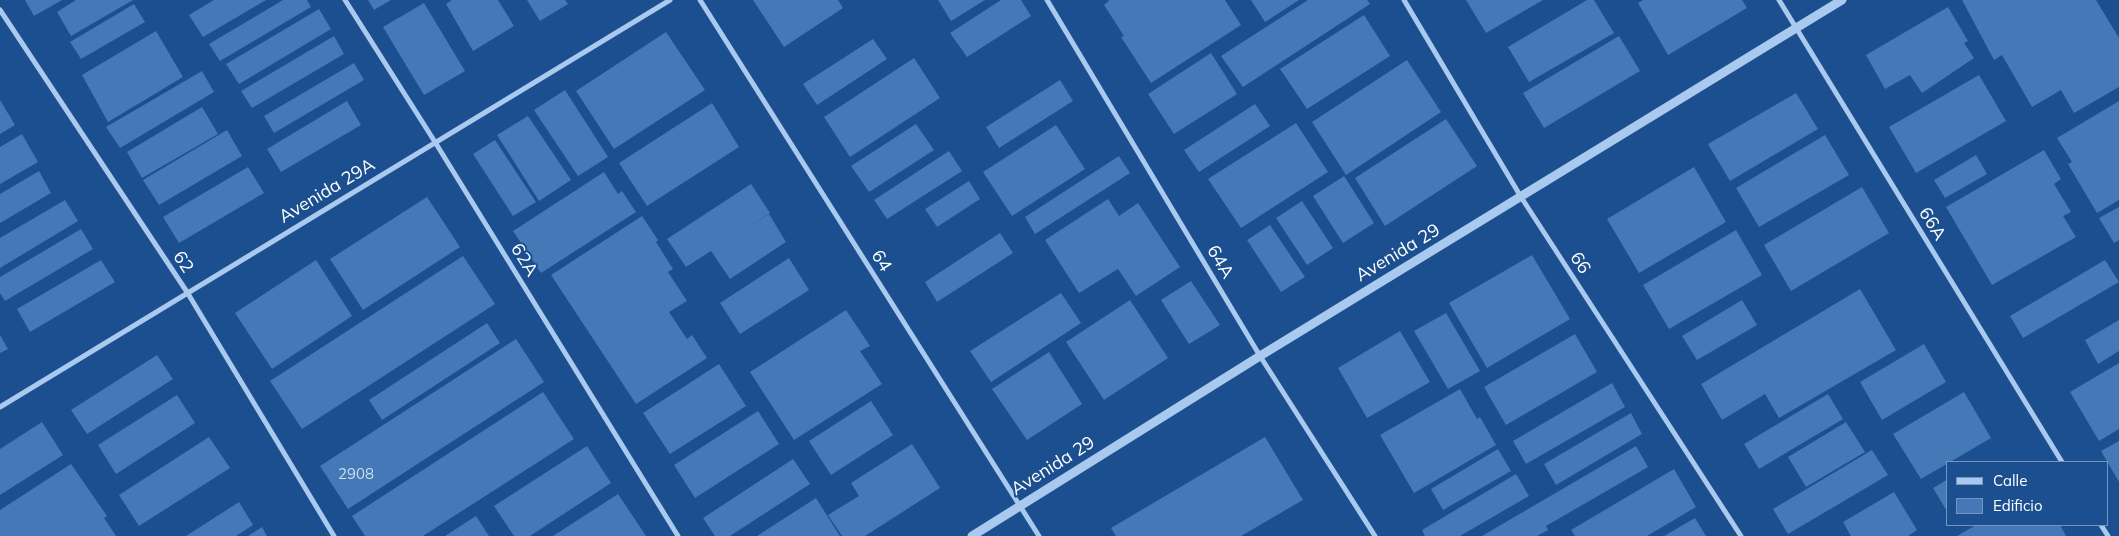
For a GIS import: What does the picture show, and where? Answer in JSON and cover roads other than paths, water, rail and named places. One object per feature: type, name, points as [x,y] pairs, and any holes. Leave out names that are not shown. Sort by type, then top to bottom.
[{"type":"street","name":"62A","points":[[345,0],[435,142],[678,536]]},
{"type":"street","name":"Avenida 29A","points":[[0,407],[670,0]]},
{"type":"street","name":"64","points":[[700,0],[1039,536]]},
{"type":"street","name":"64A","points":[[1046,0],[1260,356],[1375,536]]},
{"type":"street","name":"66","points":[[1404,0],[1521,197],[1740,536]]},
{"type":"street","name":"66A","points":[[1779,0],[2061,461]]},
{"type":"street","name":"Avenida 29","points":[[972,536],[1260,356],[1842,0]]},
{"type":"street","name":"62","points":[[0,10],[187,292],[334,536]]}]
